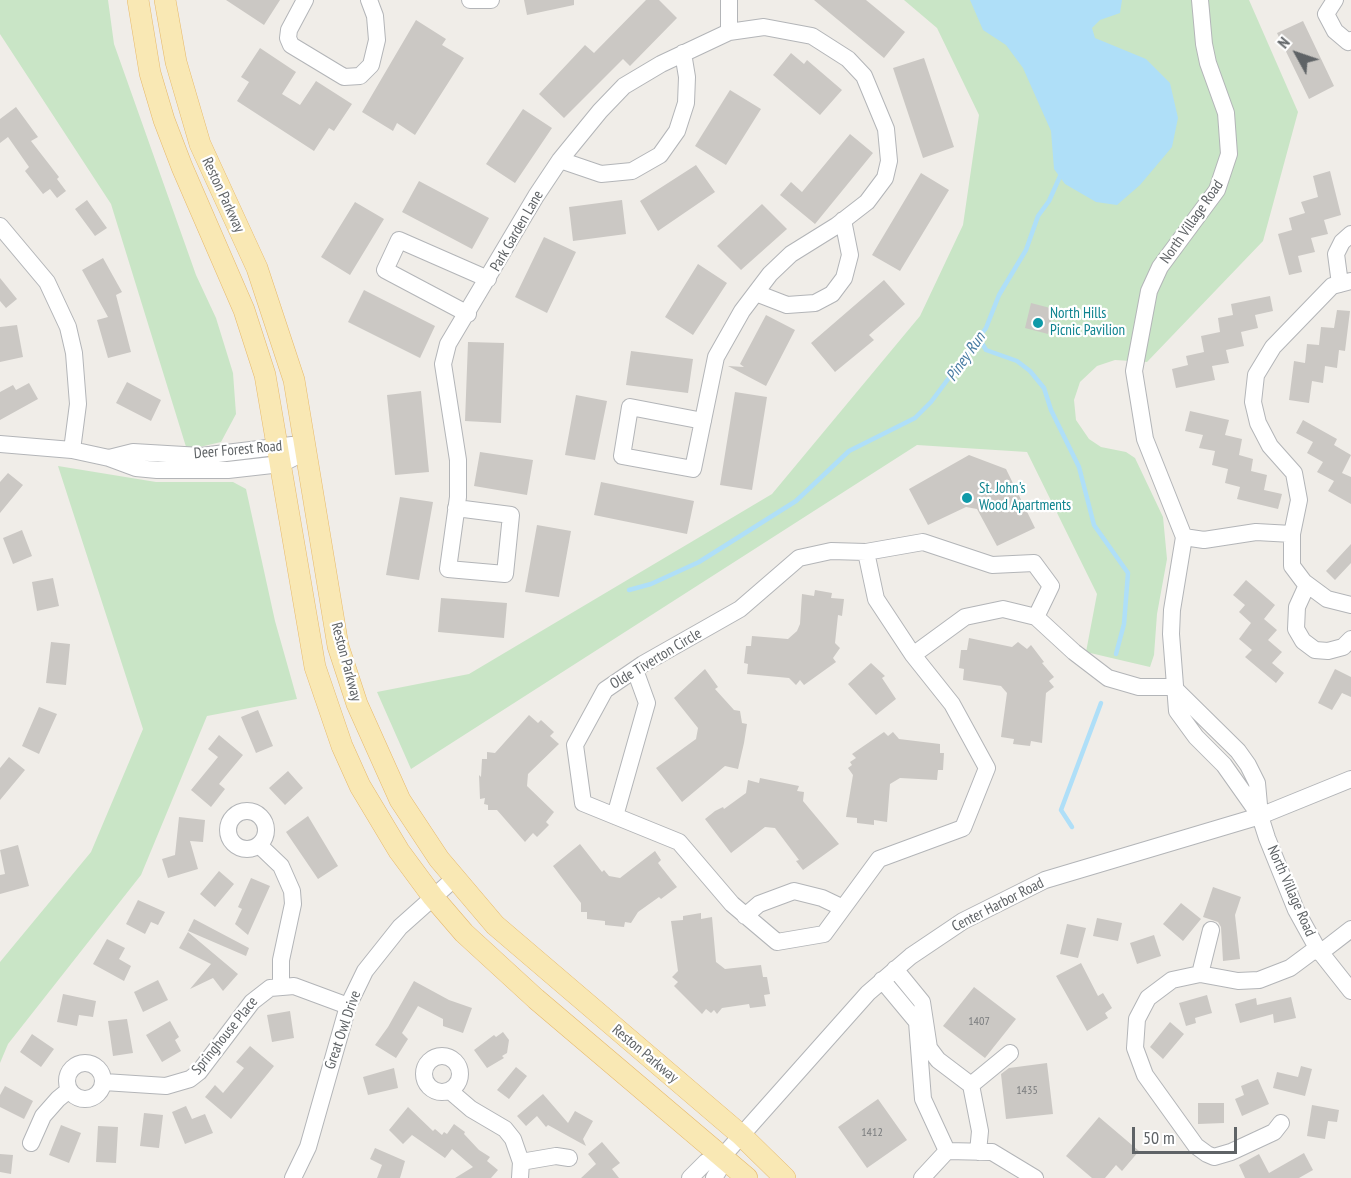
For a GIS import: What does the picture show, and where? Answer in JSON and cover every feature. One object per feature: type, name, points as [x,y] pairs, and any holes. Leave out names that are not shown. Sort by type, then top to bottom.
[{"type":"main road","name":"Reston Parkway","points":[[138,0],[150,73],[159,104],[182,167],[244,310],[265,375],[308,632],[330,712],[360,786],[399,851],[433,897],[505,972],[747,1178]]},
{"type":"main road","name":"Reston Parkway","points":[[165,0],[176,62],[200,144],[268,297],[294,380],[338,646],[357,704],[400,800],[455,878],[517,946],[741,1135],[785,1178]]},
{"type":"street","points":[[305,0],[289,30],[291,45],[344,76],[360,76],[371,65],[377,40],[375,16],[369,0]]},
{"type":"street","points":[[470,0],[491,0]]},
{"type":"street","points":[[729,0],[729,32]]},
{"type":"street","name":"North Village Road","points":[[1200,0],[1208,63],[1226,113],[1229,154],[1225,174],[1217,190],[1160,267],[1149,291],[1134,372],[1145,439],[1184,537],[1172,610],[1173,687],[1177,711],[1185,724],[1224,765],[1260,816],[1284,884],[1319,951],[1351,992]]},
{"type":"street","points":[[1335,0],[1326,14],[1335,31],[1348,42],[1351,40]]},
{"type":"street","name":"Park Garden Lane","points":[[456,508],[511,515],[505,574],[448,569],[456,508],[458,460],[443,364],[448,344],[560,160],[624,86],[683,53],[729,32],[764,27],[812,36],[833,47],[864,76],[886,129],[889,161],[885,178],[867,202],[790,254],[756,293],[716,357],[703,421],[693,470],[622,456],[630,407],[703,421]]},
{"type":"street","points":[[560,160],[601,174],[632,171],[660,155],[677,131],[686,103],[687,77],[683,53]]},
{"type":"street","points":[[756,293],[787,305],[815,303],[832,294],[844,278],[850,255],[843,220]]},
{"type":"street","points":[[0,226],[47,282],[68,327],[74,352],[78,404],[72,450]]},
{"type":"street","points":[[1351,234],[1342,242],[1336,254],[1345,282],[1332,286],[1273,347],[1256,375],[1253,402],[1258,423],[1270,446],[1294,473],[1299,500],[1292,534],[1292,566],[1307,585],[1327,599],[1351,605]]},
{"type":"street","points":[[468,314],[385,270],[399,240],[488,279]]},
{"type":"street","name":"Deer Forest Road","points":[[0,444],[72,450],[109,458],[132,452],[201,456],[280,455],[292,445],[307,451]]},
{"type":"street","points":[[1184,537],[1204,540],[1256,532],[1292,534]]},
{"type":"street","name":"Olde Tiverton Circle","points":[[866,552],[876,599],[913,655],[952,704],[987,768],[963,828],[879,859],[824,934],[777,942],[732,904],[680,842],[583,802],[575,745],[604,690],[740,609],[799,558],[831,551],[866,552],[923,542],[992,565],[1034,563],[1052,586],[1036,617]]},
{"type":"street","points":[[1307,585],[1297,607],[1296,629],[1303,641],[1315,650],[1328,651],[1343,647],[1351,639]]},
{"type":"street","points":[[913,655],[965,617],[1003,609],[1036,617],[1108,678],[1139,687],[1173,687]]},
{"type":"street","points":[[615,816],[647,703],[635,670]]},
{"type":"street","name":"Center Harbor Road","points":[[723,1156],[842,1019],[888,975],[963,921],[1045,880],[1260,816],[1351,779]]},
{"type":"street","points":[[259,845],[281,866],[292,891],[292,904],[281,960],[281,985],[294,986],[348,1006]]},
{"type":"street","name":"Great Owl Drive","points":[[293,1178],[308,1147],[348,1006],[365,971],[380,949],[455,878]]},
{"type":"street","points":[[745,916],[759,904],[794,891],[822,898],[843,908]]},
{"type":"street","points":[[1281,1123],[1274,1132],[1214,1157],[1196,1146],[1145,1075],[1135,1048],[1134,1032],[1143,1005],[1159,987],[1172,980],[1200,974],[1238,981],[1258,980],[1290,968],[1351,929]]},
{"type":"street","points":[[1200,974],[1211,930]]},
{"type":"street","points":[[888,975],[922,1002],[929,1048],[938,1060],[971,1085],[980,1131],[978,1152]]},
{"type":"street","points":[[888,975],[917,1022],[923,1099],[947,1151]]},
{"type":"street","name":"Springhouse Place","points":[[104,1082],[166,1086],[190,1079],[252,1002],[270,988],[281,985]]},
{"type":"street","points":[[971,1085],[1010,1053]]},
{"type":"street","points":[[83,1063],[98,1068],[104,1082],[98,1095],[91,1099],[75,1096],[69,1090],[67,1080],[70,1072],[83,1063]]},
{"type":"street","points":[[32,1143],[43,1116],[69,1090]]},
{"type":"street","points":[[450,1091],[471,1109],[505,1129],[513,1139],[520,1170],[556,1156],[569,1158]]},
{"type":"street","points":[[922,1178],[947,1151],[992,1152],[1035,1178]]},
{"type":"street","points":[[690,1178],[706,1162],[723,1156],[722,1165],[714,1178]]},
{"type":"green space","points":[[0,0],[108,0],[114,44],[196,275],[216,318],[233,373],[236,414],[221,442],[187,450],[111,204],[0,34]]},
{"type":"green space","points":[[904,0],[1249,0],[1298,112],[1263,241],[1147,362],[1115,360],[1097,366],[1080,382],[1074,400],[1076,420],[1089,439],[1101,447],[1126,452],[1135,458],[1163,517],[1167,559],[1157,614],[1154,655],[1150,667],[1086,652],[1097,594],[1027,452],[917,445],[411,769],[377,692],[469,674],[772,494],[920,316],[963,225],[979,115],[937,28]]},
{"type":"green space","points":[[58,466],[156,482],[233,482],[246,489],[275,621],[297,699],[207,716],[141,875],[8,1044],[0,1063],[0,962],[91,852],[143,729]]},
{"type":"water","points":[[970,0],[1122,0],[1120,13],[1100,20],[1092,28],[1095,38],[1146,59],[1170,83],[1178,118],[1172,147],[1140,185],[1117,205],[1096,202],[1065,184],[1054,169],[1051,131],[1023,68],[1006,45],[983,30]]},
{"type":"building","points":[[226,0],[280,0],[264,25]]},
{"type":"building","points":[[524,0],[574,0],[574,5],[527,15]]},
{"type":"building","points":[[646,0],[659,0],[677,18],[630,66],[623,59],[564,118],[539,94],[585,45],[594,53]]},
{"type":"building","points":[[814,0],[866,0],[905,32],[884,58]]},
{"type":"building","points":[[416,20],[446,39],[442,45],[464,58],[415,135],[397,123],[393,131],[362,112]]},
{"type":"building","points":[[1303,21],[1334,86],[1309,99],[1277,33]]},
{"type":"building","points":[[260,48],[296,72],[282,94],[300,105],[316,81],[352,104],[334,131],[329,128],[314,151],[237,101],[249,82],[241,77]]},
{"type":"building","points":[[791,53],[804,64],[807,60],[842,90],[820,115],[773,75]]},
{"type":"building","points":[[924,58],[954,147],[923,158],[893,68]]},
{"type":"building","points":[[730,90],[761,109],[726,165],[695,146]]},
{"type":"building","points":[[16,107],[38,137],[31,141],[59,177],[57,179],[66,191],[57,198],[50,189],[43,194],[25,171],[29,167],[8,137],[0,143],[0,119]]},
{"type":"building","points":[[523,109],[552,128],[515,183],[486,164]]},
{"type":"building","points":[[850,134],[873,153],[815,224],[780,195],[791,182],[802,192]]},
{"type":"building","points":[[696,165],[715,192],[658,231],[640,201]]},
{"type":"building","points":[[1330,171],[1341,215],[1324,220],[1328,234],[1311,238],[1315,252],[1298,256],[1302,272],[1289,275],[1278,234],[1292,230],[1289,218],[1305,213],[1301,202],[1318,197],[1313,176]]},
{"type":"building","points":[[921,173],[949,190],[900,271],[872,255]]},
{"type":"building","points":[[419,181],[489,218],[472,249],[402,212]]},
{"type":"building","points":[[87,200],[107,228],[95,236],[75,209]]},
{"type":"building","points":[[622,200],[626,234],[573,241],[569,207]]},
{"type":"building","points":[[355,202],[384,219],[350,275],[321,257]]},
{"type":"building","points":[[762,204],[787,229],[741,270],[717,246]]},
{"type":"building","points":[[544,237],[576,252],[547,313],[515,297]]},
{"type":"building","points":[[103,258],[122,292],[116,295],[131,352],[108,358],[97,320],[108,317],[82,270]]},
{"type":"building","points":[[698,264],[727,283],[693,335],[665,317]]},
{"type":"building","points":[[0,278],[17,299],[6,308],[0,301]]},
{"type":"building","points":[[884,280],[905,304],[869,335],[874,340],[835,372],[811,343]]},
{"type":"building","points":[[364,290],[435,326],[420,358],[348,322]]},
{"type":"building","points":[[1270,296],[1273,311],[1255,315],[1258,328],[1241,332],[1244,346],[1226,350],[1229,363],[1212,366],[1215,380],[1176,388],[1172,369],[1188,365],[1186,356],[1204,352],[1201,336],[1220,332],[1218,318],[1233,315],[1231,304]]},
{"type":"building","name":"North Hills Picnic Pavilion","points":[[1031,303],[1054,309],[1048,334],[1025,328]]},
{"type":"building","points":[[1337,310],[1350,311],[1345,351],[1339,350],[1337,368],[1325,366],[1323,383],[1312,381],[1309,403],[1289,400],[1294,361],[1305,363],[1307,344],[1319,345],[1321,327],[1334,328]]},
{"type":"building","points":[[766,315],[795,330],[766,386],[728,366],[744,367],[740,364]]},
{"type":"building","points":[[17,325],[23,357],[0,362],[0,327]]},
{"type":"building","points":[[468,342],[504,343],[501,423],[465,421]]},
{"type":"building","points":[[631,351],[693,359],[688,393],[626,385]]},
{"type":"building","points":[[127,382],[161,400],[151,421],[116,403]]},
{"type":"building","points":[[29,383],[38,399],[0,420],[0,392],[13,385],[16,390]]},
{"type":"building","points":[[421,391],[429,472],[395,475],[387,395]]},
{"type":"building","points":[[735,392],[767,397],[752,490],[720,485]]},
{"type":"building","points":[[576,395],[607,401],[595,460],[565,455]]},
{"type":"building","points":[[1190,411],[1229,420],[1225,435],[1242,439],[1239,455],[1253,459],[1251,471],[1267,475],[1264,490],[1282,494],[1278,509],[1237,499],[1240,487],[1225,483],[1228,469],[1212,465],[1215,451],[1199,448],[1203,435],[1185,431]]},
{"type":"building","points":[[1303,420],[1337,439],[1334,445],[1351,455],[1342,473],[1351,477],[1351,504],[1328,491],[1334,481],[1317,472],[1323,462],[1307,453],[1313,442],[1296,433]]},
{"type":"building","points":[[480,452],[533,460],[527,495],[474,486]]},
{"type":"building","name":"St. John's Wood Apartments","points":[[969,455],[1006,469],[1035,528],[997,546],[977,509],[966,507],[928,525],[909,489]]},
{"type":"building","points":[[8,473],[23,485],[0,513],[0,482]]},
{"type":"building","points":[[601,482],[694,501],[687,534],[594,515]]},
{"type":"building","points":[[400,497],[433,502],[419,580],[386,575]]},
{"type":"building","points":[[537,525],[571,531],[559,597],[525,592]]},
{"type":"building","points":[[22,530],[32,556],[13,564],[3,538]]},
{"type":"building","points":[[1351,544],[1351,563],[1335,580],[1326,571]]},
{"type":"building","points":[[53,578],[59,606],[37,611],[32,582]]},
{"type":"building","points":[[1246,580],[1275,605],[1264,619],[1277,630],[1268,640],[1282,652],[1272,663],[1284,673],[1276,683],[1245,657],[1252,650],[1239,639],[1251,623],[1239,612],[1245,605],[1233,595]]},
{"type":"building","points":[[815,590],[832,593],[831,598],[844,599],[842,616],[838,615],[835,643],[840,648],[833,658],[836,662],[804,685],[800,680],[796,685],[789,678],[747,674],[748,664],[744,663],[746,646],[751,646],[752,636],[788,639],[797,631],[800,624],[802,594],[814,596]]},
{"type":"building","points":[[441,598],[507,603],[504,638],[438,632]]},
{"type":"building","points":[[969,638],[1012,647],[1018,642],[1027,649],[1031,645],[1044,662],[1042,663],[1054,677],[1049,681],[1054,687],[1046,693],[1042,743],[1031,741],[1030,746],[1013,744],[1014,739],[1001,737],[1007,693],[1001,686],[963,680],[964,669],[959,668],[961,650],[967,650]]},
{"type":"building","points":[[51,642],[70,644],[66,685],[46,683]]},
{"type":"building","points":[[871,663],[885,676],[882,678],[896,699],[876,715],[848,684]]},
{"type":"building","points":[[705,669],[718,687],[715,689],[734,710],[740,711],[742,723],[747,724],[744,743],[738,769],[725,766],[682,802],[656,768],[696,739],[698,728],[674,698]]},
{"type":"building","points":[[1335,669],[1351,677],[1351,697],[1342,693],[1332,710],[1318,703]]},
{"type":"building","points":[[39,707],[57,714],[39,754],[22,746]]},
{"type":"building","points":[[258,710],[273,746],[256,753],[241,717]]},
{"type":"building","points":[[529,715],[538,723],[541,720],[554,732],[550,736],[559,744],[528,774],[527,786],[554,812],[546,822],[549,825],[537,837],[533,833],[525,842],[497,810],[488,810],[488,805],[484,804],[485,798],[480,799],[479,775],[481,777],[482,759],[487,759],[487,752],[495,753]]},
{"type":"building","points":[[884,732],[888,736],[893,732],[899,739],[940,744],[940,753],[944,753],[943,770],[938,770],[937,780],[900,778],[890,784],[887,822],[874,820],[874,825],[857,823],[857,818],[846,817],[853,775],[848,768],[852,765],[850,762],[856,758],[852,754]]},
{"type":"building","points":[[219,735],[243,755],[219,784],[225,789],[211,807],[191,790],[218,757],[208,749]]},
{"type":"building","points":[[9,757],[25,770],[0,800],[0,768]]},
{"type":"building","points":[[288,771],[303,788],[285,805],[269,788]]},
{"type":"building","points":[[760,778],[799,786],[797,791],[804,792],[803,801],[839,844],[803,870],[796,861],[799,860],[775,828],[765,827],[731,853],[705,819],[746,793],[748,780],[759,783]]},
{"type":"building","points":[[308,816],[338,866],[318,879],[286,832]]},
{"type":"building","points":[[179,817],[205,820],[203,842],[190,841],[198,869],[168,878],[162,859],[175,855]]},
{"type":"building","points":[[580,844],[602,872],[604,870],[609,876],[620,878],[655,851],[661,860],[658,863],[677,887],[638,912],[631,923],[625,922],[624,927],[605,925],[605,921],[587,919],[587,912],[581,912],[581,903],[553,866]]},
{"type":"building","points":[[18,845],[29,886],[0,894],[0,875],[5,874],[0,850]]},
{"type":"building","points":[[219,871],[234,884],[215,907],[200,894]]},
{"type":"building","points":[[251,878],[270,886],[248,935],[235,924],[242,909],[238,907]]},
{"type":"building","points":[[1213,887],[1241,897],[1235,915],[1240,959],[1223,961],[1221,927],[1218,922],[1203,917]]},
{"type":"building","points":[[138,900],[165,912],[158,925],[151,922],[145,934],[126,924]]},
{"type":"building","points":[[1181,903],[1201,919],[1183,941],[1163,924]]},
{"type":"building","points":[[701,913],[701,919],[712,917],[716,962],[725,969],[761,965],[763,977],[767,977],[770,994],[764,995],[766,1006],[750,1008],[749,1004],[722,1008],[717,1014],[714,1010],[711,1013],[706,1009],[702,1014],[674,986],[678,982],[672,977],[678,971],[671,921],[683,920],[683,916]]},
{"type":"building","points":[[1097,918],[1122,923],[1118,941],[1093,936]]},
{"type":"building","points":[[194,919],[249,948],[246,956],[188,931]]},
{"type":"building","points":[[1067,924],[1086,928],[1078,958],[1060,954]]},
{"type":"building","points":[[188,932],[238,974],[223,991],[213,978],[190,989],[211,964],[179,948]]},
{"type":"building","points":[[1154,935],[1161,956],[1137,964],[1130,943]]},
{"type":"building","points":[[107,939],[125,948],[119,959],[131,966],[124,981],[93,964]]},
{"type":"building","points":[[1081,963],[1098,996],[1103,993],[1112,1008],[1105,1013],[1108,1018],[1087,1031],[1056,976]]},
{"type":"building","points":[[158,980],[168,1000],[143,1012],[134,992]]},
{"type":"building","points":[[414,981],[449,1000],[472,1008],[463,1033],[443,1026],[443,1019],[418,1006],[402,1033],[408,1039],[396,1058],[375,1045]]},
{"type":"building","points":[[974,987],[1016,1019],[985,1058],[943,1026]]},
{"type":"building","points":[[63,994],[96,1001],[93,1017],[79,1015],[77,1026],[57,1022]]},
{"type":"building","points":[[1207,995],[1212,1013],[1195,1018],[1196,1023],[1186,1026],[1179,1003]]},
{"type":"building","points":[[1291,997],[1296,1018],[1274,1023],[1273,1014],[1240,1023],[1235,1004],[1256,998],[1257,1005]]},
{"type":"building","points":[[290,1011],[294,1038],[272,1042],[267,1015]]},
{"type":"building","points":[[127,1019],[133,1053],[113,1056],[108,1021]]},
{"type":"building","points":[[170,1021],[179,1037],[175,1040],[181,1051],[162,1062],[146,1035]]},
{"type":"building","points":[[1170,1022],[1184,1034],[1163,1059],[1150,1047]]},
{"type":"building","points":[[503,1032],[509,1040],[507,1053],[502,1056],[504,1058],[487,1068],[474,1050],[494,1035],[496,1037]]},
{"type":"building","points":[[32,1034],[54,1049],[41,1067],[20,1052]]},
{"type":"building","points":[[250,1046],[274,1066],[231,1119],[205,1097],[215,1085],[223,1093],[244,1068],[236,1062]]},
{"type":"building","points":[[1047,1063],[1053,1114],[1006,1119],[1001,1074],[1009,1068]]},
{"type":"building","points":[[1301,1066],[1312,1069],[1305,1096],[1273,1088],[1277,1072],[1298,1077]]},
{"type":"building","points":[[516,1067],[527,1076],[509,1099],[497,1090]]},
{"type":"building","points":[[394,1068],[398,1088],[368,1095],[363,1077]]},
{"type":"building","points":[[1258,1079],[1269,1104],[1242,1116],[1235,1099],[1244,1095],[1241,1086]]},
{"type":"building","points":[[5,1086],[33,1101],[24,1119],[0,1107],[0,1095]]},
{"type":"building","points":[[543,1094],[568,1123],[575,1111],[593,1121],[583,1139],[586,1146],[548,1125],[546,1127],[537,1116],[526,1126],[517,1116]]},
{"type":"building","points":[[878,1099],[907,1140],[867,1168],[838,1127]]},
{"type":"building","points":[[1198,1103],[1224,1103],[1224,1123],[1198,1124]]},
{"type":"building","points":[[1312,1105],[1339,1110],[1337,1122],[1328,1121],[1325,1139],[1307,1136]]},
{"type":"building","points":[[186,1106],[192,1119],[205,1114],[213,1133],[185,1144],[172,1112]]},
{"type":"building","points":[[408,1107],[433,1131],[435,1129],[442,1135],[444,1132],[447,1134],[454,1124],[465,1132],[464,1134],[479,1150],[490,1157],[487,1161],[498,1170],[491,1178],[455,1178],[473,1167],[452,1149],[445,1158],[412,1135],[403,1144],[389,1130]]},
{"type":"building","points":[[144,1113],[163,1115],[159,1148],[140,1146]]},
{"type":"building","points":[[1099,1117],[1139,1151],[1122,1171],[1116,1165],[1105,1178],[1092,1178],[1066,1156]]},
{"type":"building","points":[[61,1125],[81,1133],[69,1163],[49,1155]]},
{"type":"building","points":[[98,1126],[118,1127],[116,1163],[96,1162]]},
{"type":"building","points":[[602,1142],[620,1163],[612,1169],[619,1178],[581,1178],[596,1164],[588,1154]]},
{"type":"building","points":[[375,1148],[405,1161],[400,1178],[377,1178],[382,1165],[370,1159]]},
{"type":"building","points":[[1304,1153],[1313,1170],[1299,1178],[1245,1178],[1239,1165],[1259,1154],[1269,1173]]},
{"type":"building","points":[[0,1154],[13,1155],[11,1174],[0,1172]]},
{"type":"waterway","name":"Piney Run","points":[[629,590],[651,584],[699,562],[796,501],[849,451],[915,418],[931,402],[986,328],[999,295],[1026,250],[1038,216],[1049,201],[1061,174]]},
{"type":"waterway","points":[[979,338],[986,350],[1017,361],[1030,371],[1044,388],[1051,410],[1079,467],[1094,525],[1128,573],[1124,624],[1116,654]]},
{"type":"waterway","points":[[1072,827],[1061,810],[1101,703]]},
{"type":"place","name":"North Hills Picnic Pavilion","points":[[1038,323]]},
{"type":"place","name":"St. John's Wood Apartments","points":[[967,498]]}]
